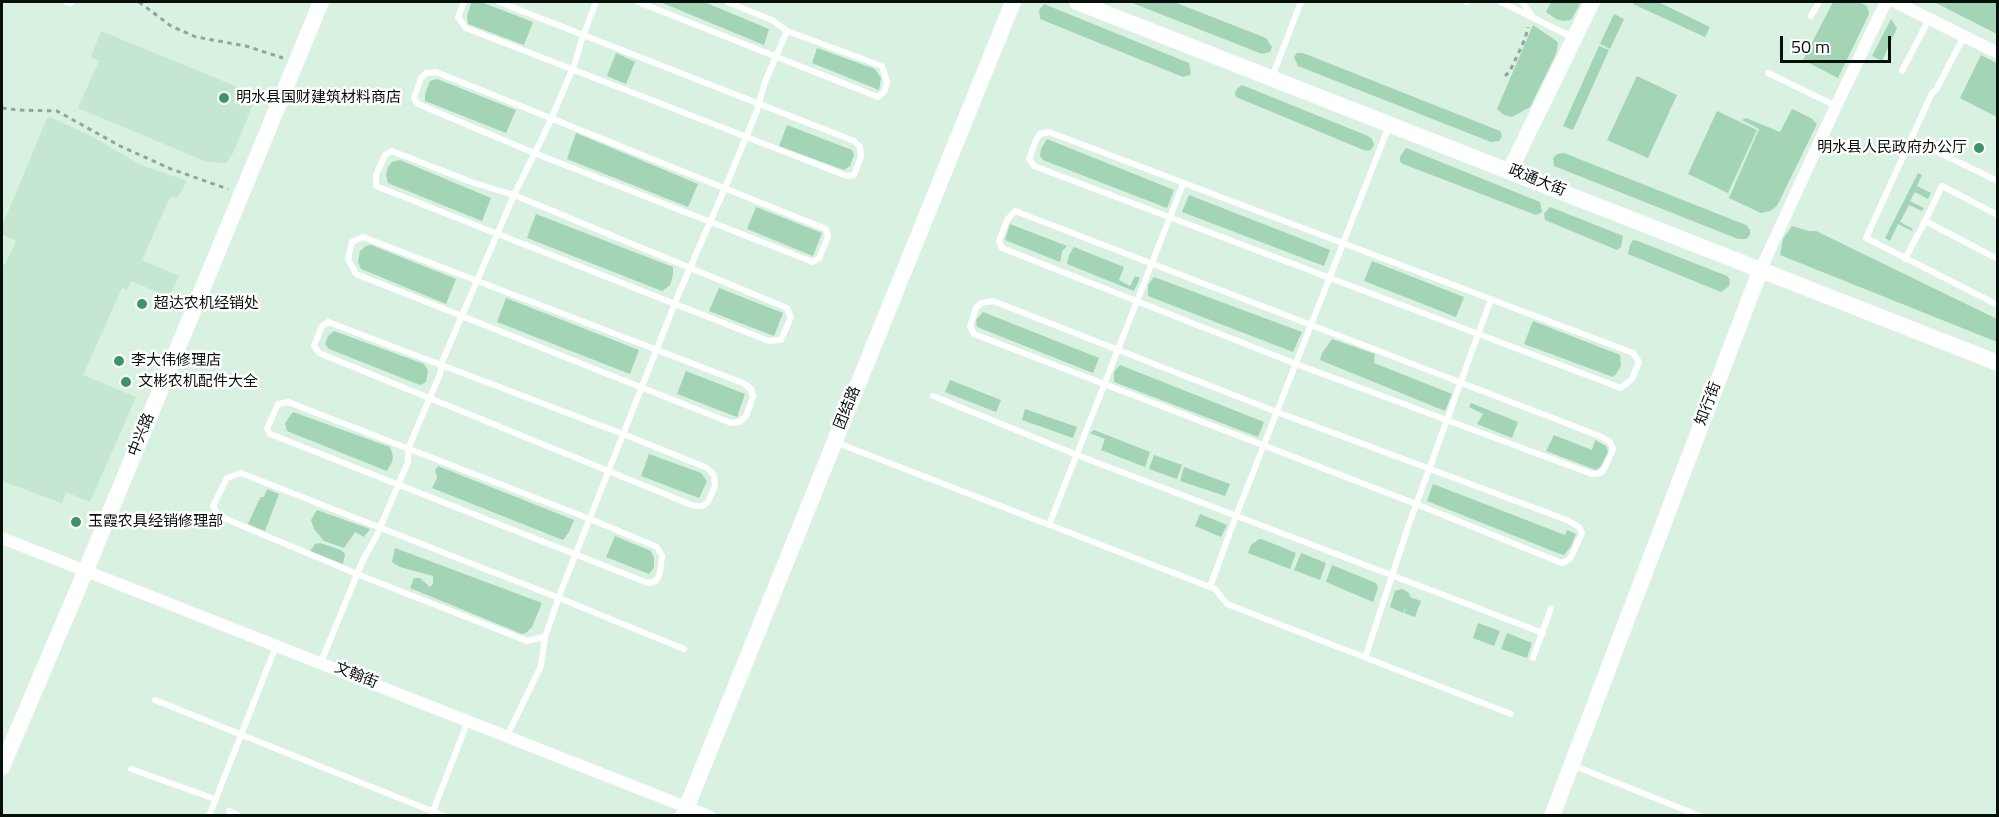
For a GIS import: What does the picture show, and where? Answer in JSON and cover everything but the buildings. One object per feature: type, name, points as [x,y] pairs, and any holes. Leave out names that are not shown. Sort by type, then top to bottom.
[{"type":"street","name":"中兴路","points":[[2,767],[321,2]]},
{"type":"street","name":"团结路","points":[[685,811],[1013,2]]},
{"type":"street","name":"政通大街","points":[[1077,2],[1998,363]]},
{"type":"street","points":[[1510,170],[1592,2]]},
{"type":"street","name":"知行街","points":[[1552,816],[1760,271],[1886,2]]},
{"type":"street","points":[[1895,2],[1998,53]]},
{"type":"street","name":"文翰街","points":[[2,538],[507,736],[685,811],[709,816]]},
{"type":"lane","points":[[464,2],[458,17],[466,28],[746,138],[847,176],[854,175],[861,157],[860,147],[854,141],[499,2]]},
{"type":"lane","points":[[321,662],[357,574],[408,462],[408,449],[442,365],[514,195],[551,119],[597,2]]},
{"type":"lane","points":[[638,2],[878,97],[884,92],[887,82],[882,66],[787,31],[772,20],[727,2]]},
{"type":"lane","points":[[1271,77],[1301,2]]},
{"type":"lane","points":[[1501,2],[1574,38]]},
{"type":"lane","points":[[1522,2],[1533,17]]},
{"type":"lane","points":[[1811,16],[1819,2]]},
{"type":"lane","points":[[1902,71],[1929,19]]},
{"type":"lane","points":[[507,736],[541,666],[545,637],[576,553],[675,303],[746,138],[765,82],[787,31]]},
{"type":"lane","points":[[1964,36],[1936,90],[1932,93],[1866,238],[1998,305]]},
{"type":"lane","points":[[436,72],[551,119],[826,229],[828,237],[819,258],[813,262],[534,153],[418,104],[414,98],[421,78],[426,73],[436,72]]},
{"type":"lane","points":[[1768,73],[1836,106]]},
{"type":"lane","points":[[1210,587],[1390,124]]},
{"type":"lane","points":[[1049,132],[1343,242],[1633,353],[1639,362],[1632,379],[1621,388],[1034,166],[1029,159],[1040,134],[1049,132]]},
{"type":"lane","points":[[1911,139],[1998,182]]},
{"type":"lane","points":[[392,151],[474,183],[514,195],[786,308],[791,317],[781,340],[769,341],[376,186],[376,175],[385,154],[392,151]]},
{"type":"lane","points":[[1049,525],[1183,184]]},
{"type":"lane","points":[[1905,259],[1942,186],[1998,215]]},
{"type":"lane","points":[[1015,211],[1152,263],[1602,437],[1610,442],[1613,449],[1601,473],[1592,474],[1137,302],[1002,248],[999,241],[1007,220],[1015,211]]},
{"type":"lane","points":[[1925,221],[1998,260]]},
{"type":"lane","points":[[363,237],[376,240],[743,383],[751,389],[753,397],[746,416],[739,422],[731,423],[463,316],[356,274],[348,259],[352,242],[363,237]]},
{"type":"lane","points":[[1365,658],[1416,504],[1491,299]]},
{"type":"lane","points":[[993,301],[1118,350],[1429,470],[1567,520],[1579,527],[1582,533],[1570,559],[1562,563],[1416,504],[974,334],[970,326],[976,308],[981,303],[993,301]]},
{"type":"lane","points":[[328,322],[623,434],[706,468],[714,475],[715,486],[708,502],[702,506],[694,506],[430,398],[319,353],[314,346],[322,326],[328,322]]},
{"type":"lane","points":[[933,396],[1077,455],[1543,633]]},
{"type":"lane","points":[[288,402],[657,547],[662,556],[660,573],[656,581],[648,583],[398,484],[270,434],[267,429],[278,404],[288,402]]},
{"type":"lane","points":[[835,442],[1215,589],[1227,604],[1511,714]]},
{"type":"lane","points":[[545,637],[527,641],[357,574],[219,516],[213,506],[226,478],[241,473],[559,598],[684,650]]},
{"type":"lane","points":[[1533,658],[1551,608]]},
{"type":"lane","points":[[209,816],[276,645]]},
{"type":"lane","points":[[155,700],[432,814],[444,816]]},
{"type":"lane","points":[[432,814],[468,721]]},
{"type":"lane","points":[[1571,765],[1700,816]]},
{"type":"lane","points":[[131,769],[215,799]]},
{"type":"lane","points":[[229,812],[239,816]]},
{"type":"path","points":[[139,2],[171,26],[196,37],[246,46],[296,62]]},
{"type":"path","points":[[1505,76],[1510,71],[1533,17]]},
{"type":"path","points":[[2,108],[57,111],[120,146],[161,165],[241,194]]},
{"type":"shaded area","points":[[481,2],[533,22],[524,45],[468,24],[467,16],[471,3]]},
{"type":"shaded area","points":[[660,2],[704,2],[769,29],[764,45]]},
{"type":"shaded area","points":[[1130,2],[1174,2],[1266,38],[1272,47],[1270,52],[1262,54]]},
{"type":"shaded area","points":[[1551,2],[1581,2],[1571,20],[1563,21],[1546,12]]},
{"type":"shaded area","points":[[1635,2],[1658,2],[1710,27],[1705,37],[1633,4]]},
{"type":"shaded area","points":[[1833,2],[1859,2],[1867,6],[1869,14],[1838,78],[1803,60]]},
{"type":"shaded area","points":[[1934,2],[1997,2],[1997,34]]},
{"type":"shaded area","points":[[1044,4],[1189,63],[1191,73],[1183,77],[1040,19],[1039,10]]},
{"type":"shaded area","points":[[1614,14],[1624,19],[1610,49],[1600,44]]},
{"type":"shaded area","points":[[1891,19],[1897,28],[1882,61],[1872,56]]},
{"type":"shaded area","points":[[1533,25],[1558,43],[1556,54],[1530,107],[1512,117],[1504,115],[1497,109]]},
{"type":"shaded area","points":[[101,31],[257,95],[233,153],[226,163],[207,162],[78,108],[99,61],[91,57]]},
{"type":"shaded area","points":[[1599,46],[1609,50],[1573,130],[1563,126]]},
{"type":"shaded area","points":[[817,48],[875,69],[881,78],[879,90],[812,63]]},
{"type":"shaded area","points":[[616,53],[635,62],[626,84],[607,76]]},
{"type":"shaded area","points":[[1297,53],[1303,53],[1500,131],[1502,136],[1499,141],[1491,142],[1298,66],[1294,57]]},
{"type":"shaded area","points":[[1981,55],[1997,63],[1997,117],[1960,98]]},
{"type":"shaded area","points":[[1637,76],[1677,95],[1648,158],[1607,140]]},
{"type":"shaded area","points":[[437,79],[516,110],[506,133],[425,101],[430,81]]},
{"type":"shaded area","points":[[1242,85],[1368,136],[1374,145],[1371,150],[1366,151],[1236,97],[1237,89]]},
{"type":"shaded area","points":[[1792,109],[1811,118],[1817,124],[1777,206],[1761,213],[1729,198],[1759,129],[1742,120],[1746,118],[1780,132]]},
{"type":"shaded area","points":[[1717,111],[1757,130],[1728,193],[1688,174]]},
{"type":"shaded area","points":[[48,116],[91,136],[141,165],[187,181],[177,198],[170,197],[142,260],[179,276],[169,297],[131,281],[127,290],[122,288],[83,375],[136,397],[90,502],[66,492],[62,503],[2,481],[2,264],[5,265],[16,241],[2,234],[2,226]]},
{"type":"shaded area","points":[[787,125],[852,150],[854,155],[850,166],[844,170],[779,146]]},
{"type":"shaded area","points":[[576,133],[698,184],[688,207],[567,159]]},
{"type":"shaded area","points":[[1047,139],[1174,190],[1167,208],[1043,160],[1040,156],[1041,149]]},
{"type":"shaded area","points":[[1406,148],[1540,202],[1542,212],[1536,215],[1403,164],[1400,157]]},
{"type":"shaded area","points":[[1564,153],[1746,225],[1750,230],[1750,235],[1746,239],[1738,239],[1554,166],[1553,158],[1557,154]]},
{"type":"shaded area","points":[[400,160],[491,198],[482,221],[388,183],[386,175],[388,167],[392,162]]},
{"type":"shaded area","points":[[1918,173],[1922,175],[1917,186],[1931,193],[1928,199],[1915,192],[1910,201],[1924,208],[1922,211],[1909,205],[1900,222],[1913,229],[1912,231],[1898,224],[1890,241],[1885,238]]},
{"type":"shaded area","points":[[1189,195],[1330,250],[1324,266],[1182,212]]},
{"type":"shaded area","points":[[756,207],[822,233],[813,256],[747,229]]},
{"type":"shaded area","points":[[1550,207],[1623,236],[1621,247],[1617,250],[1545,220],[1544,214]]},
{"type":"shaded area","points":[[536,214],[673,267],[670,285],[662,291],[527,238]]},
{"type":"shaded area","points":[[1010,224],[1067,246],[1062,251],[1060,262],[1005,240]]},
{"type":"shaded area","points":[[1792,226],[1816,231],[1997,319],[1997,342],[1780,255],[1783,239]]},
{"type":"shaded area","points":[[1633,240],[1727,276],[1730,280],[1729,286],[1721,292],[1628,254]]},
{"type":"shaded area","points":[[371,245],[456,279],[446,304],[361,269],[358,262],[360,251]]},
{"type":"shaded area","points":[[1074,247],[1124,267],[1119,280],[1130,286],[1135,276],[1140,278],[1134,291],[1067,264]]},
{"type":"shaded area","points":[[1372,261],[1464,297],[1456,317],[1364,281]]},
{"type":"shaded area","points":[[1154,277],[1302,332],[1293,352],[1148,296],[1148,285]]},
{"type":"shaded area","points":[[719,288],[783,313],[774,336],[709,311]]},
{"type":"shaded area","points":[[506,298],[639,350],[630,374],[497,322]]},
{"type":"shaded area","points":[[983,312],[1099,358],[1093,373],[977,327],[976,320]]},
{"type":"shaded area","points":[[1533,321],[1620,355],[1621,366],[1613,377],[1524,344]]},
{"type":"shaded area","points":[[334,331],[424,364],[428,370],[426,382],[420,385],[329,349],[325,344],[328,336]]},
{"type":"shaded area","points":[[1332,339],[1375,354],[1374,363],[1452,394],[1445,411],[1320,360]]},
{"type":"shaded area","points":[[1120,365],[1264,422],[1258,437],[1114,382],[1114,372]]},
{"type":"shaded area","points":[[686,371],[745,394],[737,417],[677,394]]},
{"type":"shaded area","points":[[950,380],[1001,400],[996,412],[945,392]]},
{"type":"shaded area","points":[[1471,403],[1518,422],[1512,438],[1477,424],[1483,414],[1469,407]]},
{"type":"shaded area","points":[[1025,409],[1077,427],[1073,438],[1022,420]]},
{"type":"shaded area","points":[[293,412],[390,447],[393,456],[387,471],[287,431],[285,423]]},
{"type":"shaded area","points":[[1094,430],[1150,452],[1145,467],[1101,450],[1105,439],[1090,433]]},
{"type":"shaded area","points":[[1554,435],[1592,450],[1595,440],[1606,446],[1608,452],[1601,466],[1596,470],[1546,451]]},
{"type":"shaded area","points":[[649,454],[701,473],[707,481],[699,498],[641,476]]},
{"type":"shaded area","points":[[1154,455],[1182,465],[1177,479],[1149,469]]},
{"type":"shaded area","points":[[438,466],[574,520],[569,532],[563,540],[432,488],[437,478],[435,470]]},
{"type":"shaded area","points":[[1184,467],[1230,484],[1225,496],[1180,481]]},
{"type":"shaded area","points":[[1433,484],[1565,535],[1567,530],[1576,534],[1564,555],[1560,554],[1427,501]]},
{"type":"shaded area","points":[[267,489],[279,494],[265,531],[248,524]]},
{"type":"shaded area","points":[[317,510],[370,529],[364,537],[355,532],[344,548],[324,541],[314,529],[311,520]]},
{"type":"shaded area","points":[[1200,514],[1227,525],[1221,537],[1195,526]]},
{"type":"shaded area","points":[[615,536],[651,551],[654,568],[649,574],[606,557]]},
{"type":"shaded area","points":[[1259,539],[1296,553],[1290,569],[1248,553],[1251,545]]},
{"type":"shaded area","points":[[320,543],[341,550],[345,554],[343,564],[310,551],[315,544]]},
{"type":"shaded area","points":[[395,548],[542,603],[532,627],[522,634],[410,588],[414,578],[420,578],[430,587],[433,584],[433,576],[400,567],[392,562]]},
{"type":"shaded area","points":[[1301,553],[1326,563],[1320,580],[1294,570]]},
{"type":"shaded area","points":[[1332,565],[1376,583],[1378,588],[1373,602],[1326,582]]},
{"type":"shaded area","points":[[1402,589],[1409,593],[1410,597],[1421,601],[1415,617],[1404,613],[1407,603],[1403,613],[1390,607],[1395,591]]},
{"type":"shaded area","points":[[1478,623],[1500,631],[1494,646],[1473,638]]},
{"type":"shaded area","points":[[1507,633],[1532,643],[1527,658],[1501,649]]},
{"type":"place","name":"明水县国财建筑材料商店","points":[[224,98]]},
{"type":"place","name":"明水县人民政府办公厅","points":[[1979,148]]},
{"type":"place","name":"超达农机经销处","points":[[142,304]]},
{"type":"place","name":"李大伟修理店","points":[[119,361]]},
{"type":"place","name":"文彬农机配件大全","points":[[126,382]]},
{"type":"place","name":"玉霞农具经销修理部","points":[[76,522]]}]
